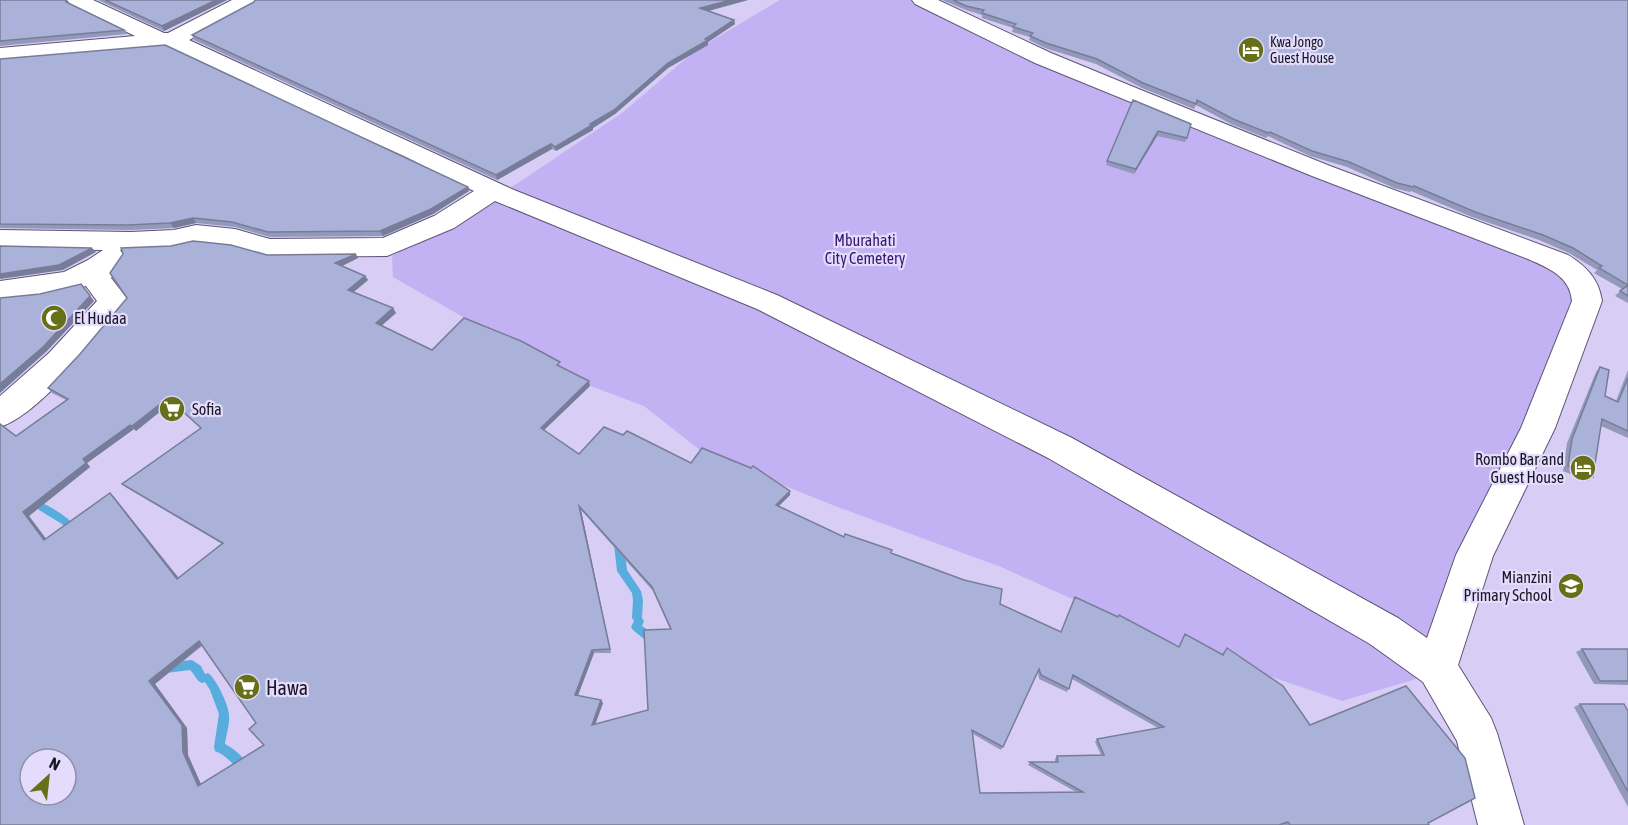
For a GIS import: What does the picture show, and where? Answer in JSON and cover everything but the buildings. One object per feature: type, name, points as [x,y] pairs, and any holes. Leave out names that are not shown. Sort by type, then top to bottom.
[{"type":"street","points":[[77,0],[413,151],[493,191],[767,302],[1060,447],[1384,631],[1437,668],[1476,733],[1501,825]]},
{"type":"street","points":[[2,55],[36,50],[85,49],[166,40],[248,0]]},
{"type":"street","points":[[922,0],[1043,58],[1144,100],[1321,171],[1552,259],[1581,279],[1587,290],[1587,301],[1538,428],[1475,555],[1437,668]]},
{"type":"street","points":[[0,240],[121,249],[196,234],[235,238],[270,249],[387,247],[444,222],[493,191]]},
{"type":"street","points":[[0,291],[77,281],[103,266],[121,249]]},
{"type":"street","points":[[0,414],[14,404],[84,336],[114,301],[96,279],[121,249]]},
{"type":"green space","name":"Mburahati City Cemetery","points":[[780,0],[919,0],[1546,255],[1582,289],[1530,437],[1468,530],[1450,669],[1342,701],[1164,640],[1001,567],[835,506],[705,454],[644,406],[572,379],[393,277],[392,256],[515,185],[622,113],[696,50]]},
{"type":"waterway","points":[[42,507],[65,521],[75,532]]},
{"type":"waterway","points":[[619,544],[622,571],[636,591],[637,618]]},
{"type":"waterway","points":[[639,621],[636,627],[648,636],[649,641]]},
{"type":"waterway","points":[[166,668],[192,665],[202,678]]},
{"type":"waterway","points":[[208,678],[214,687],[224,714],[219,747]]},
{"type":"waterway","points":[[224,749],[245,769]]},
{"type":"place","name":"Kwa Jongo Guest House","points":[[1251,50]]},
{"type":"place","name":"El Hudaa","points":[[54,318]]},
{"type":"place","name":"Sofia","points":[[172,409]]},
{"type":"place","name":"Rombo Bar and Guest House","points":[[1583,468]]},
{"type":"place","name":"Mianzini Primary School","points":[[1571,586]]},
{"type":"place","name":"Hawa","points":[[247,687]]}]
